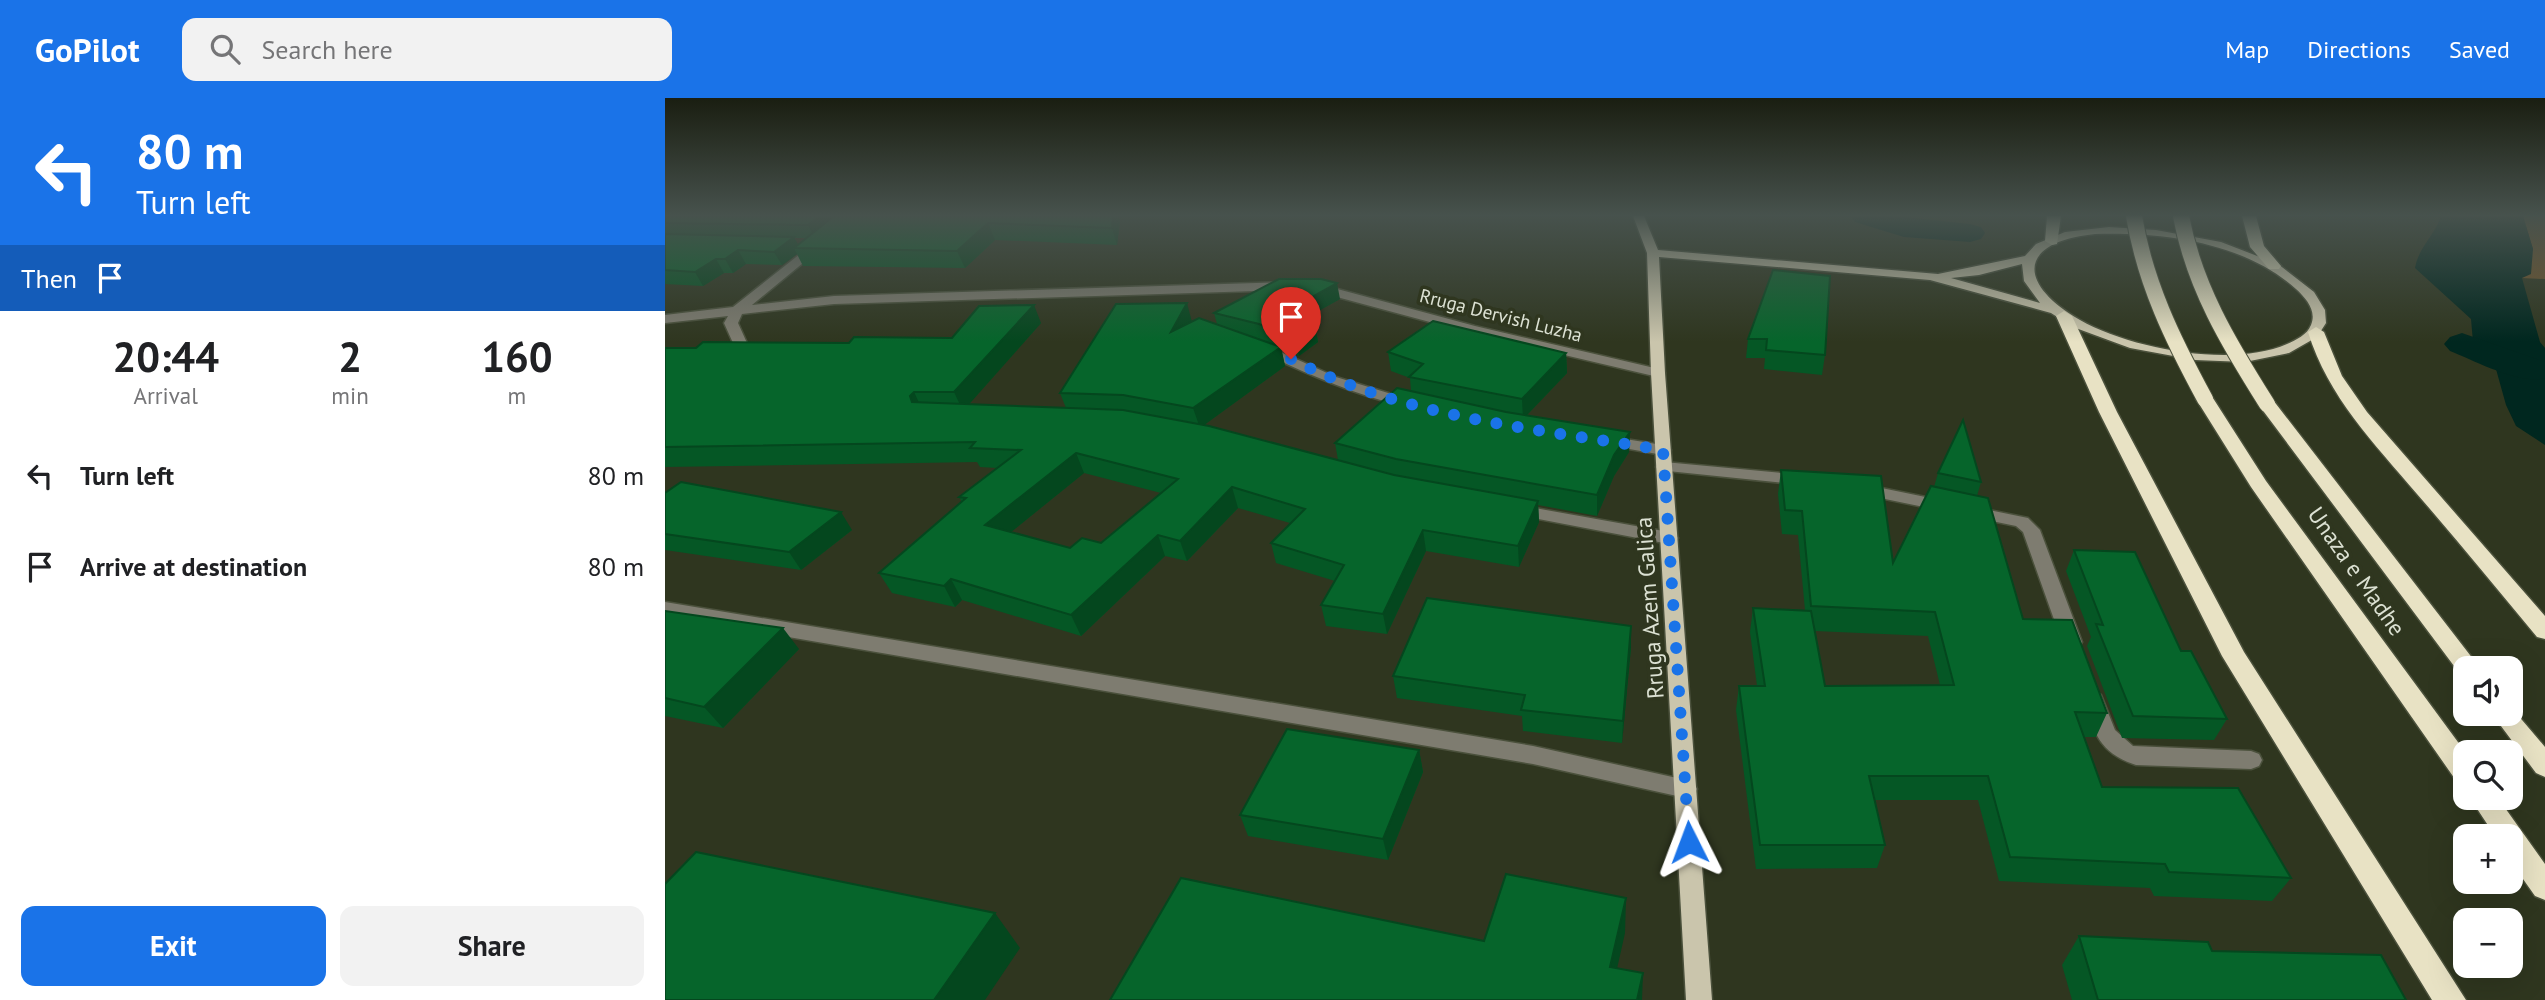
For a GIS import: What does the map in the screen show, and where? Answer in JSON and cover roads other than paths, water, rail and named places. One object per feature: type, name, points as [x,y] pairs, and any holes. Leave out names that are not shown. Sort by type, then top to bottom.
[{"type":"highway","name":"Unaza e Madhe","points":[[2141,258],[2161,316],[2206,399],[2266,494],[2453,756]]},
{"type":"highway","name":"Unaza e Madhe","points":[[2190,258],[2231,346],[2267,404],[2459,656]]},
{"type":"highway","points":[[2267,258],[2274,266]]},
{"type":"highway","points":[[2064,316],[2108,412],[2234,656],[2451,1000]]},
{"type":"highway","points":[[2316,332],[2322,355],[2331,373],[2364,419],[2545,631]]},
{"type":"highway","points":[[2513,726],[2545,766]]},
{"type":"highway","points":[[2523,856],[2545,887]]},
{"type":"main road","name":"Rruga Azem Galica","points":[[1653,258],[1658,373],[1699,1000]]},
{"type":"main road","points":[[1714,258],[1930,276],[1999,294],[2064,316],[2127,343],[2167,353],[2207,358],[2245,358],[2277,354],[2302,345],[2316,332],[2320,317],[2315,301],[2300,285],[2274,266],[2253,258]]},
{"type":"main road","points":[[1930,276],[1979,271],[2031,258]]},
{"type":"main road","points":[[2031,258],[2027,268],[2030,283],[2042,299],[2064,316]]},
{"type":"street","points":[[740,343],[731,323],[738,310],[803,258]]},
{"type":"street","name":"Rruga Dervish Luzha","points":[[665,319],[834,300],[1303,286],[1324,288],[1472,329],[1658,373]]},
{"type":"street","points":[[1246,343],[1291,359],[1331,380],[1370,394],[1423,407]]},
{"type":"street","points":[[1585,437],[1664,458],[1822,483]]},
{"type":"street","points":[[1846,487],[1925,500],[2022,522],[2031,530],[2078,658]]},
{"type":"street","points":[[1507,507],[1669,538]]},
{"type":"street","points":[[665,610],[1520,753],[1686,789]]},
{"type":"street","points":[[2088,683],[2112,746],[2121,752],[2136,756],[2251,760]]},
{"type":"water","points":[[2532,258],[2531,274],[2522,278],[2540,342],[2545,348],[2545,445],[2516,426],[2506,405],[2494,362],[2473,342],[2471,319],[2415,268],[2417,260]]},
{"type":"waterway","points":[[2462,344],[2534,370]]}]
